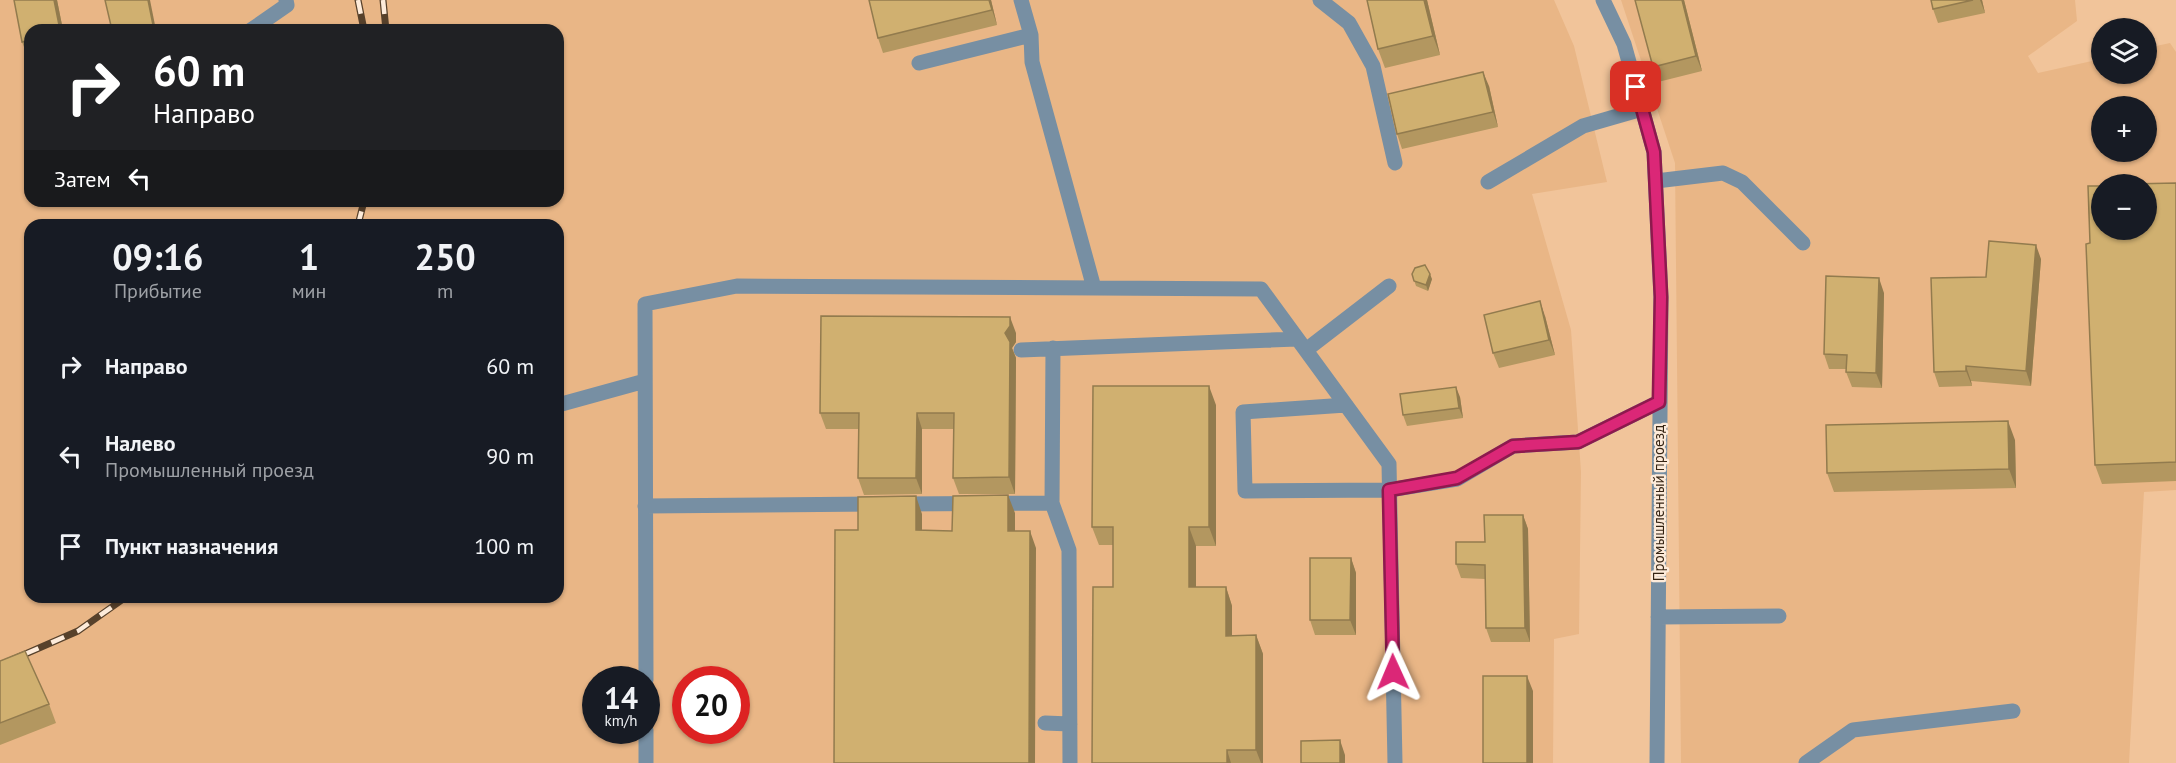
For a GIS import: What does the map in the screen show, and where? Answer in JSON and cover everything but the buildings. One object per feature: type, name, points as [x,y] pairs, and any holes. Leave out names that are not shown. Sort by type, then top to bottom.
[{"type":"street","points":[[260,24],[287,5],[286,0]]},
{"type":"street","points":[[1021,0],[1031,35],[1032,62],[1094,288]]},
{"type":"street","points":[[1320,0],[1349,22],[1373,66],[1395,163]]},
{"type":"street","name":"Промышленный проезд","points":[[1604,0],[1624,44],[1654,152],[1661,297],[1657,763]]},
{"type":"street","points":[[919,63],[1031,35]]},
{"type":"street","points":[[1488,182],[1583,126],[1642,109]]},
{"type":"street","points":[[1656,181],[1723,173],[1742,182],[1803,243]]},
{"type":"street","points":[[646,666],[645,304],[737,286],[1261,289],[1389,464],[1395,763]]},
{"type":"street","points":[[1021,350],[1301,345],[1389,286]]},
{"type":"street","points":[[1053,348],[1052,503],[1069,550],[1070,763]]},
{"type":"street","points":[[564,403],[645,381]]},
{"type":"street","points":[[1346,405],[1243,412],[1245,491],[1389,490],[1457,478],[1513,446],[1578,442],[1659,402]]},
{"type":"street","points":[[645,506],[1052,503]]},
{"type":"street","points":[[1658,617],[1779,616]]},
{"type":"street","points":[[1806,763],[1853,730],[2013,711]]},
{"type":"street","points":[[1045,723],[1070,724]]},
{"type":"street","points":[[646,744],[646,763]]},
{"type":"shaded area","points":[[0,0],[1554,0],[1574,46],[1607,182],[1532,194],[1571,330],[1581,472],[1579,634],[1554,639],[1553,763],[0,763]]},
{"type":"shaded area","points":[[1621,0],[2075,0],[2077,21],[2028,56],[2038,73],[2091,61],[2091,84],[2157,84],[2157,46],[2170,43],[2176,52],[2176,490],[2144,492],[2129,763],[1681,763],[1675,163]]},
{"type":"railway","points":[[358,0],[363,24]]},
{"type":"railway","points":[[383,0],[385,24]]},
{"type":"railway","points":[[360,219],[362,207]]},
{"type":"railway","points":[[0,665],[78,631],[118,603]]},
{"type":"route","points":[[1393,672],[1389,490],[1457,478],[1513,446],[1578,442],[1659,402],[1661,297],[1654,152],[1636,87]]}]
